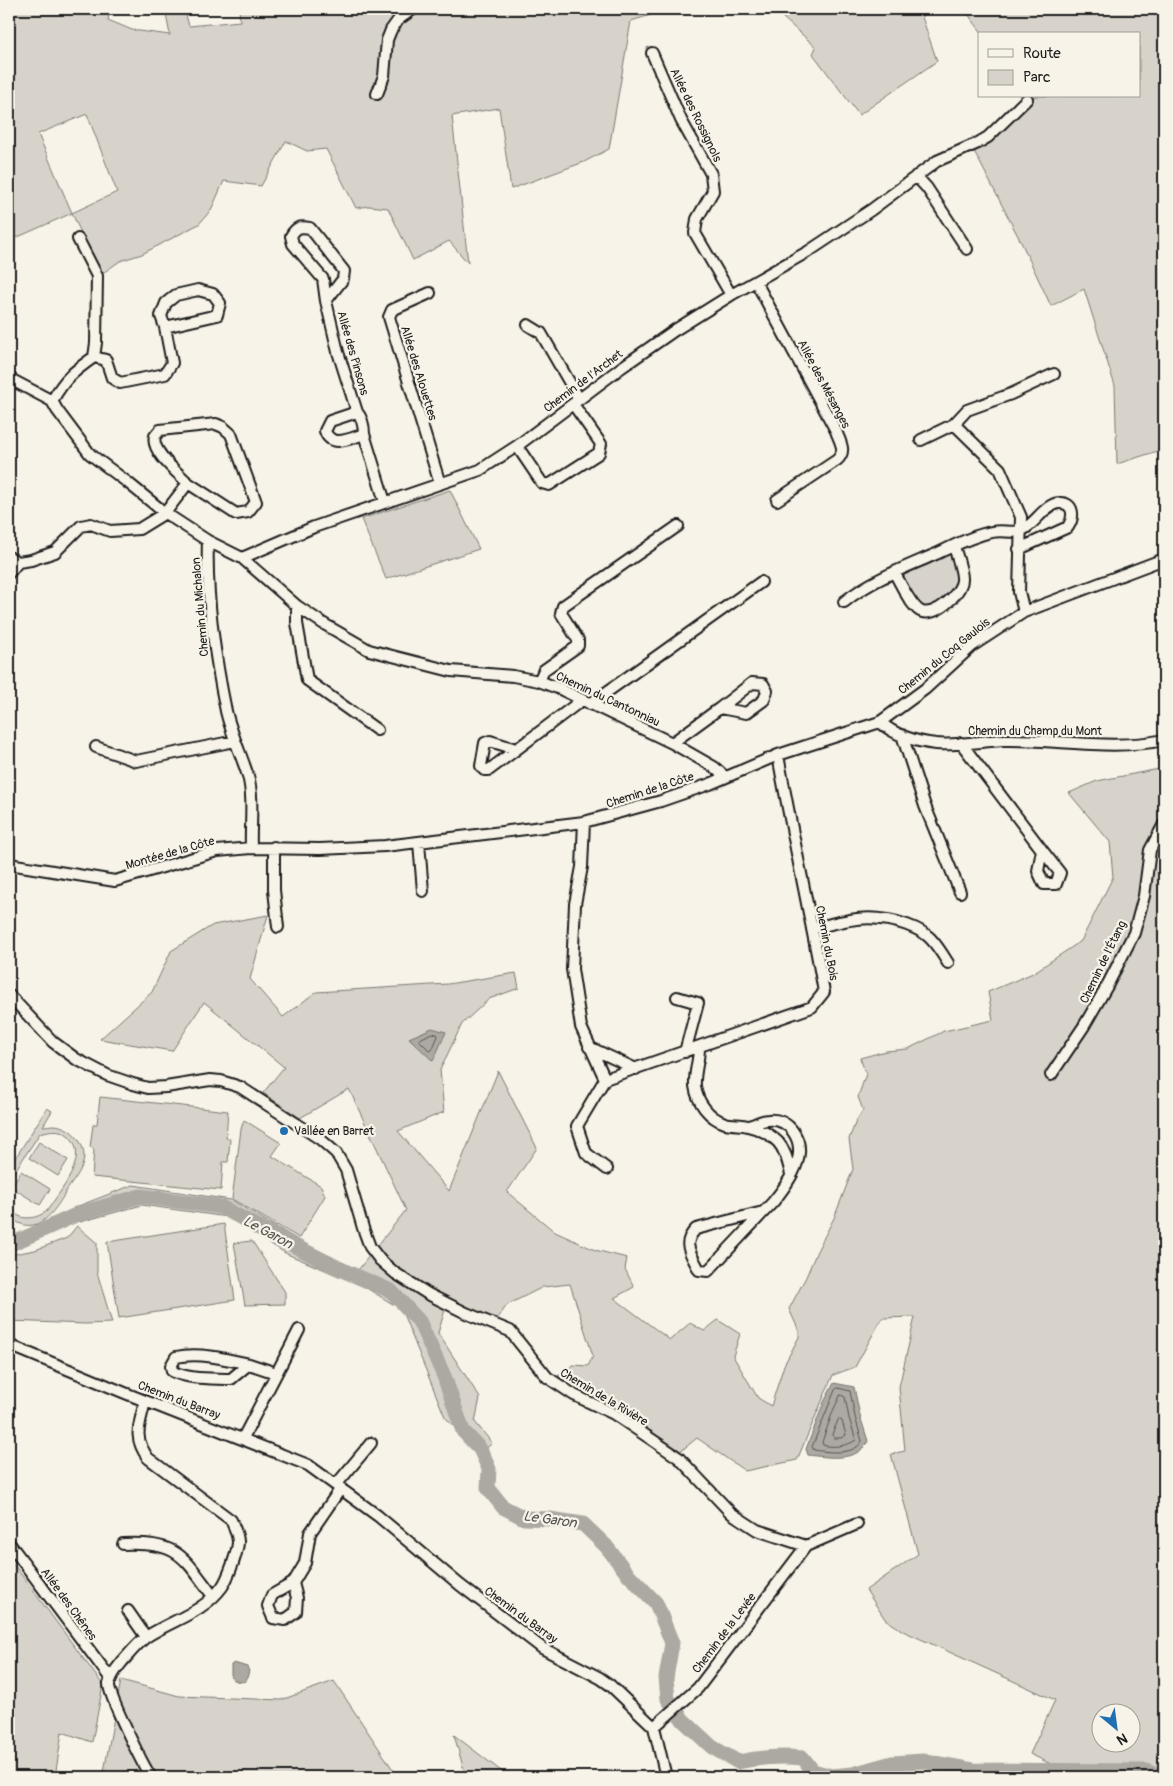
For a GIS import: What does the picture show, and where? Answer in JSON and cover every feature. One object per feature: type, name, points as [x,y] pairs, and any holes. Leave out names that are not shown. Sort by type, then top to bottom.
[{"type":"street","points":[[377,94],[384,76],[386,47],[391,30],[399,20],[413,9]]},
{"type":"street","name":"Allée des Rossignols","points":[[652,53],[681,120],[712,179],[712,191],[697,219],[695,233],[731,294]]},
{"type":"street","name":"Chemin de l'Archet","points":[[242,558],[314,526],[480,470],[675,330],[731,294],[756,282],[809,251],[871,210],[937,161],[988,137],[1027,99]]},
{"type":"street","points":[[916,176],[927,188],[967,248]]},
{"type":"street","name":"Allée des Pinsons","points":[[326,301],[343,279],[344,271],[310,228],[301,227],[295,230],[292,236],[293,244],[323,279],[326,301],[338,352],[357,412],[361,416],[364,434],[385,502]]},
{"type":"street","points":[[9,377],[14,382],[52,401],[62,383],[94,357],[96,343],[96,276],[78,239]]},
{"type":"street","name":"Allée des Mésanges","points":[[756,282],[831,422],[843,450],[842,455],[837,460],[778,500]]},
{"type":"street","points":[[94,357],[106,360],[112,378],[120,383],[165,374],[172,363],[161,316],[166,303],[176,295],[198,290],[213,294],[220,302],[218,315],[165,327]]},
{"type":"street","name":"Allée des Alouettes","points":[[430,293],[392,310],[389,317],[440,484]]},
{"type":"street","points":[[516,446],[542,483],[549,485],[599,453],[601,444],[576,402],[541,333],[528,325]]},
{"type":"street","points":[[921,440],[954,424],[967,410],[1011,394],[1054,374]]},
{"type":"street","name":"Chemin du Michalon","points":[[52,401],[90,454],[165,513],[208,541],[207,566],[213,628],[226,712],[234,741],[248,777],[250,848]]},
{"type":"street","name":"Allée des Pinsons","points":[[357,412],[330,421],[325,432],[326,436],[332,442],[338,442],[364,434]]},
{"type":"street","points":[[216,424],[231,434],[256,502],[248,512],[236,514],[188,483],[155,447],[155,436],[160,430],[216,424]]},
{"type":"street","points":[[954,424],[1000,469],[1021,517],[1019,592],[1024,612]]},
{"type":"street","points":[[9,573],[13,560],[31,560],[55,552],[81,526],[91,524],[110,531],[139,529],[165,513],[188,483]]},
{"type":"street","points":[[844,602],[859,590],[894,572],[954,546],[993,532],[1021,531],[1053,504],[1061,502],[1069,506],[1073,512],[1073,520],[1068,527],[1019,549]]},
{"type":"street","points":[[539,681],[544,670],[578,646],[578,640],[561,613],[563,606],[678,526]]},
{"type":"street","name":"Chemin du Cantonniau","points":[[208,541],[242,558],[297,606],[369,650],[451,671],[513,676],[539,681],[560,689],[672,743],[714,767],[725,777]]},
{"type":"street","points":[[894,572],[914,606],[921,612],[930,614],[937,611],[956,593],[962,580],[954,546]]},
{"type":"street","name":"Chemin du Coq Gaulois","points":[[880,722],[925,689],[972,646],[1024,612],[1164,559]]},
{"type":"street","points":[[516,749],[761,582]]},
{"type":"street","points":[[297,606],[297,623],[307,680],[377,730]]},
{"type":"street","points":[[672,743],[720,708]]},
{"type":"street","name":"Chemin du Champ du Mont","points":[[880,722],[889,730],[902,735],[922,742],[938,744],[1005,740],[1145,744],[1164,740]]},
{"type":"street","name":"Chemin de la Côte","points":[[250,848],[364,848],[584,822],[661,802],[778,755],[880,722]]},
{"type":"street","points":[[902,735],[925,806],[960,892]]},
{"type":"street","points":[[96,747],[136,761],[234,741]]},
{"type":"street","points":[[961,743],[1042,850]]},
{"type":"street","name":"Chemin du Bois","points":[[605,1079],[699,1048],[812,1007],[824,992],[778,755]]},
{"type":"street","points":[[584,822],[582,867],[575,904],[572,968],[581,1027],[605,1079],[577,1126],[586,1153],[607,1169]]},
{"type":"street","name":"Chemin de l'Étang","points":[[1051,1075],[1084,1026],[1134,933],[1144,896],[1150,850],[1164,824]]},
{"type":"street","points":[[418,843],[423,890]]},
{"type":"street","points":[[274,847],[274,890],[278,927]]},
{"type":"street","name":"Montée de la Côte","points":[[9,864],[115,881],[217,851],[250,848]]},
{"type":"street","points":[[812,929],[852,919],[871,917],[894,920],[915,928],[931,938],[948,963]]},
{"type":"street","name":"Chemin de la Rivière","points":[[9,995],[53,1042],[76,1059],[107,1075],[148,1088],[210,1080],[221,1081],[240,1087],[320,1139],[336,1153],[346,1170],[370,1248],[395,1273],[428,1294],[510,1332],[547,1377],[574,1395],[614,1414],[679,1458],[732,1513],[757,1530],[806,1546]]},
{"type":"street","points":[[677,997],[698,1003],[685,1052]]},
{"type":"street","points":[[589,1047],[636,1069]]},
{"type":"street","points":[[699,1048],[695,1086],[699,1100],[705,1110],[715,1118],[725,1122],[750,1126],[767,1133],[779,1143],[786,1154],[791,1174]]},
{"type":"street","points":[[750,1126],[767,1120],[779,1121],[789,1126],[796,1135],[799,1158],[782,1191],[708,1271],[699,1270],[687,1245],[689,1236],[696,1228],[762,1212]]},
{"type":"street","points":[[243,1438],[299,1330]]},
{"type":"street","name":"Chemin du Barray","points":[[9,1345],[308,1465],[378,1516],[460,1585],[542,1648],[610,1685],[654,1727]]},
{"type":"street","points":[[249,1364],[231,1379],[180,1376],[172,1371],[171,1366],[176,1357],[215,1358],[249,1364],[276,1373]]},
{"type":"street","points":[[145,1401],[138,1435],[140,1446],[148,1458],[231,1520],[237,1534],[239,1546],[222,1587],[188,1615],[146,1637],[134,1647],[110,1679],[108,1687],[144,1768],[151,1777]]},
{"type":"street","points":[[293,1583],[305,1563],[310,1533],[339,1487],[371,1443]]},
{"type":"street","points":[[806,1546],[857,1524]]},
{"type":"street","name":"Allée des Chênes","points":[[9,1543],[110,1679]]},
{"type":"street","points":[[123,1544],[146,1543],[169,1548],[182,1557],[213,1596]]},
{"type":"street","name":"Chemin de la Levée","points":[[654,1727],[698,1688],[806,1546]]},
{"type":"street","points":[[128,1611],[146,1637]]},
{"type":"street","points":[[654,1727],[666,1777]]},
{"type":"green space","points":[[9,9],[92,9],[109,15],[108,20],[132,30],[170,35],[165,9],[172,9],[175,12],[186,15],[189,26],[240,21],[239,9],[671,9],[631,21],[609,149],[584,162],[511,189],[499,108],[452,116],[468,263],[449,241],[413,260],[388,208],[369,206],[356,208],[326,149],[307,151],[286,141],[261,186],[224,181],[211,210],[199,224],[142,254],[120,261],[100,275],[72,213],[9,241]],"holes":[[[87,114],[117,192],[72,213],[38,134]]]},
{"type":"green space","points":[[773,9],[927,9],[922,17],[937,61],[859,115],[813,54],[816,47]]},
{"type":"green space","points":[[964,9],[1164,9],[1164,449],[1117,464],[1115,386],[1084,289],[1051,306],[1021,242],[974,151],[993,140],[1034,98],[1140,98],[1140,32],[981,32]]},
{"type":"green space","points":[[450,490],[479,549],[386,579],[361,519]]},
{"type":"green space","points":[[945,553],[951,554],[957,573],[953,589],[941,601],[924,609],[911,594],[904,580],[904,575],[907,571]]},
{"type":"green space","points":[[1159,769],[1164,795],[1164,1777],[1078,1777],[1030,1754],[1055,1700],[903,1631],[885,1619],[866,1590],[918,1554],[891,1454],[905,1451],[899,1387],[915,1317],[882,1318],[855,1367],[833,1375],[797,1460],[745,1471],[697,1438],[681,1451],[607,1402],[558,1376],[573,1365],[588,1366],[593,1356],[570,1284],[543,1287],[507,1305],[496,1321],[448,1300],[438,1333],[480,1398],[475,1422],[492,1443],[480,1455],[445,1417],[401,1309],[363,1286],[287,1254],[227,1217],[142,1205],[80,1222],[73,1208],[133,1185],[231,1200],[298,1240],[358,1270],[406,1210],[349,1089],[300,1118],[263,1093],[284,1067],[204,1002],[172,1051],[100,1039],[152,992],[171,951],[213,925],[268,915],[250,979],[283,1017],[316,992],[448,984],[516,973],[519,988],[489,999],[462,1024],[440,1070],[444,1112],[398,1131],[449,1191],[498,1071],[537,1148],[507,1192],[555,1232],[595,1250],[627,1258],[625,1269],[634,1287],[614,1298],[670,1340],[690,1323],[704,1331],[718,1320],[740,1334],[733,1356],[758,1398],[771,1406],[784,1365],[799,1337],[799,1331],[789,1309],[834,1218],[853,1169],[849,1139],[856,1121],[863,1110],[858,1097],[866,1074],[860,1058],[886,1051],[908,1049],[944,1031],[993,1020],[988,992],[1033,973],[1081,941],[1113,877],[1110,842],[1069,793],[1097,781]]},
{"type":"green space","points":[[100,1097],[228,1111],[226,1138],[230,1139],[228,1162],[223,1162],[221,1190],[92,1177],[94,1149],[90,1147],[93,1125],[97,1124]]},
{"type":"green space","points":[[47,1108],[52,1111],[43,1126],[61,1126],[72,1133],[81,1143],[84,1156],[83,1163],[76,1177],[50,1214],[36,1224],[28,1225],[19,1223],[9,1216],[9,1206],[17,1215],[26,1218],[32,1218],[47,1211],[71,1174],[77,1154],[75,1144],[66,1133],[55,1130],[40,1133],[9,1180],[9,1168]]},
{"type":"green space","points":[[244,1120],[281,1143],[272,1156],[321,1186],[325,1196],[299,1238],[232,1199],[241,1129]]},
{"type":"green space","points":[[39,1142],[68,1160],[58,1176],[29,1158]]},
{"type":"green space","points":[[21,1171],[50,1189],[40,1205],[11,1187]]},
{"type":"green space","points":[[224,1224],[235,1300],[119,1318],[107,1242]]},
{"type":"green space","points":[[77,1226],[97,1243],[97,1272],[112,1323],[85,1324],[9,1321],[9,1255],[35,1250],[67,1238]]},
{"type":"green space","points":[[252,1241],[285,1292],[285,1304],[245,1305],[234,1243]]},
{"type":"green space","points":[[9,1558],[103,1685],[92,1742],[62,1732],[55,1777],[9,1777]]},
{"type":"green space","points":[[121,1680],[179,1696],[281,1700],[334,1681],[398,1777],[103,1777]]},
{"type":"green space","points":[[454,1735],[509,1777],[466,1777]]},
{"type":"water","points":[[432,1028],[446,1032],[433,1061],[409,1038]]},
{"type":"water","points":[[834,1383],[854,1387],[868,1441],[857,1453],[849,1456],[808,1455],[806,1449],[824,1402]]},
{"type":"water","points":[[234,1663],[247,1667],[249,1671],[246,1681],[237,1681],[231,1677],[231,1665]]},
{"type":"waterway","name":"Le Garon","points":[[9,1245],[78,1214],[141,1196],[221,1207],[333,1266],[391,1291],[419,1321],[444,1376],[463,1431],[480,1449],[489,1469],[488,1488],[503,1507],[524,1518],[550,1519],[583,1524],[606,1546],[626,1572],[656,1603],[672,1643],[666,1678],[668,1699],[683,1720],[712,1747],[738,1762],[770,1757],[803,1758],[813,1771],[831,1776],[853,1774],[892,1763],[923,1761],[973,1770],[1147,1771],[1160,1777]]},
{"type":"waterway","points":[[946,1777],[947,1765]]},
{"type":"place","name":"Vallée en Barret","points":[[284,1131]]}]
